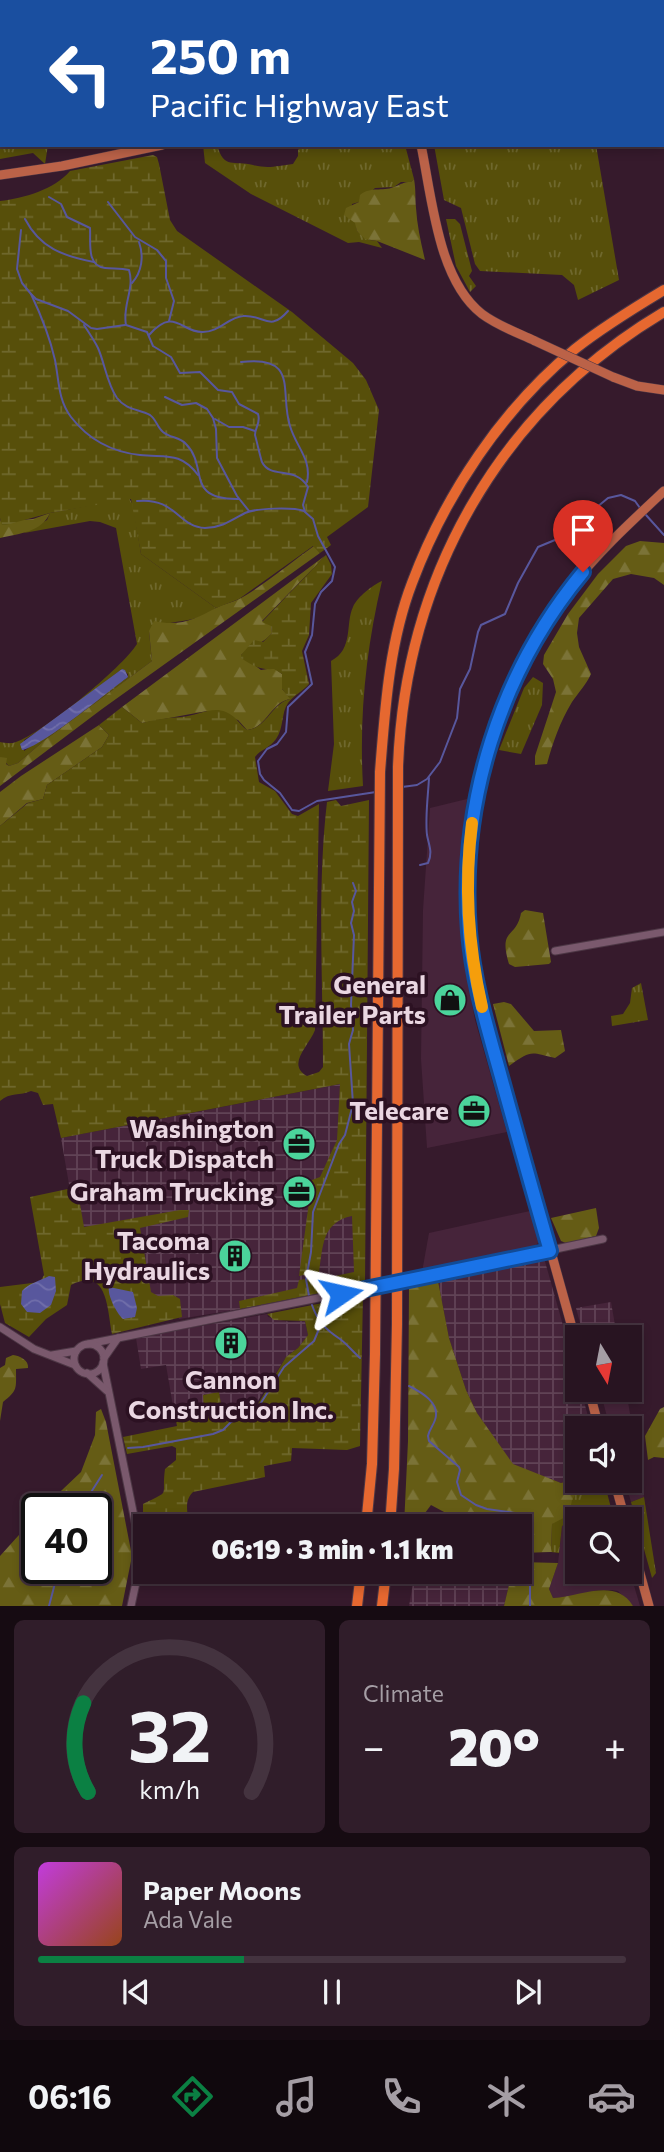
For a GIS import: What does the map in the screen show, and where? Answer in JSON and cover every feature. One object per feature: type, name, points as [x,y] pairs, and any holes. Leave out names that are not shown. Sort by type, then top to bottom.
[{"type":"highway","points":[[367,1514],[372,1464],[375,1354],[380,772],[385,707],[400,626],[411,584],[457,489],[510,414],[537,384],[597,332],[664,290]]},
{"type":"highway","points":[[391,1514],[397,1324],[398,767],[408,669],[421,622],[444,559],[466,513],[502,458],[558,395],[606,351],[664,312]]},
{"type":"highway","points":[[357,1606],[360,1584]]},
{"type":"highway","points":[[382,1606],[385,1584]]},
{"type":"main road","points":[[0,175],[152,147]]},
{"type":"main road","points":[[421,147],[443,248],[454,281],[463,296],[484,316],[536,341],[613,377],[637,386],[664,390]]},
{"type":"main road","points":[[571,1325],[477,986],[468,911],[471,829],[491,741],[506,699],[543,627],[572,585],[664,491]]},
{"type":"main road","points":[[642,1581],[649,1606]]},
{"type":"street","points":[[555,951],[664,932]]},
{"type":"street","points":[[51,1355],[76,1351],[88,1344],[119,1337],[603,1239]]},
{"type":"street","points":[[0,1327],[34,1349],[75,1365],[107,1392]]},
{"type":"street","points":[[87,1373],[97,1371],[119,1337]]},
{"type":"street","points":[[88,1344],[97,1346],[103,1361],[107,1392],[140,1546],[141,1559],[131,1606]]},
{"type":"street","points":[[75,1365],[76,1351]]},
{"type":"shaded area","points":[[467,799],[459,900],[462,950],[475,1020],[507,1132],[427,1148],[421,1059],[423,910],[430,808]]},
{"type":"shaded area","points":[[341,1084],[357,1086],[355,1275],[240,1302],[240,1309],[179,1319],[175,1298],[153,1302],[78,1236],[61,1138]]},
{"type":"shaded area","points":[[530,1211],[539,1242],[532,1249],[422,1272],[429,1233]]},
{"type":"shaded area","points":[[544,1258],[565,1332],[565,1402],[584,1402],[588,1416],[565,1416],[565,1482],[561,1483],[513,1465],[477,1413],[466,1390],[449,1338],[438,1281]]},
{"type":"shaded area","points":[[611,1302],[615,1325],[581,1325],[576,1308]]},
{"type":"shaded area","points":[[267,1314],[268,1317],[289,1322],[305,1321],[308,1335],[298,1348],[286,1357],[252,1410],[224,1422],[204,1409],[173,1406],[166,1365],[141,1369],[136,1338]]},
{"type":"shaded area","points":[[603,1402],[628,1402],[630,1416],[607,1416]]},
{"type":"shaded area","points":[[642,1485],[644,1497],[631,1502],[628,1493],[642,1493]]},
{"type":"shaded area","points":[[565,1524],[565,1584],[634,1584],[640,1606],[633,1606],[618,1591],[612,1590],[553,1598],[549,1589],[558,1563],[562,1526]]},
{"type":"shaded area","points":[[413,1584],[509,1584],[504,1606],[409,1606]]},
{"type":"green space","points":[[0,147],[48,147],[45,164],[33,153],[0,159]]},
{"type":"green space","points":[[203,147],[218,147],[223,158],[230,163],[268,167],[293,164],[302,147],[406,147],[414,179],[394,187],[375,188],[359,202],[352,204],[350,218],[356,223],[357,231],[370,240],[377,241],[382,248],[359,242],[348,243],[251,194],[205,163]]},
{"type":"green space","points":[[434,147],[596,147],[619,280],[578,300],[574,285],[562,275],[480,271],[475,264],[461,208],[444,200]]},
{"type":"green space","points":[[153,155],[157,157],[159,164],[170,220],[177,231],[292,312],[353,363],[366,380],[379,410],[368,507],[327,537],[331,545],[320,553],[313,546],[239,599],[216,608],[141,554],[131,499],[50,513],[6,525],[2,525],[0,518],[0,201],[38,192],[56,183],[70,171]]},
{"type":"green space","points":[[414,179],[417,221],[425,260],[365,239],[357,231],[355,223],[344,215],[346,208],[359,202],[360,195],[364,192],[390,188]]},
{"type":"green space","points":[[446,219],[455,219],[460,224],[472,271],[469,276],[476,286],[470,292],[456,266]]},
{"type":"green space","points":[[129,498],[133,505],[141,554],[216,608],[198,618],[165,624],[149,632],[152,661],[18,763],[9,766],[0,757],[0,742],[16,742],[44,726],[99,683],[137,644],[116,528],[90,521],[24,533],[47,520],[50,513]],"holes":[[[122,669],[128,677],[24,751],[24,740]]]},
{"type":"green space","points":[[50,513],[35,528],[0,538],[0,518],[1,522],[33,519]]},
{"type":"green space","points":[[640,541],[664,543],[664,585],[654,578],[631,574],[613,579],[579,618],[579,647],[591,674],[564,717],[547,764],[535,765],[535,756],[556,692],[553,679],[543,664],[544,655],[568,614],[598,574],[626,546]]},
{"type":"green space","points":[[314,546],[320,553],[102,709],[0,786],[0,757],[7,758],[6,764],[9,766],[18,763],[152,661],[149,631],[154,621],[187,621],[237,600]]},
{"type":"green space","points":[[326,555],[262,621],[271,625],[272,633],[241,655],[261,670],[274,668],[282,674],[282,689],[291,699],[278,704],[260,725],[247,730],[238,720],[207,711],[142,723],[122,707]]},
{"type":"green space","points":[[326,555],[332,574],[311,603],[309,635],[302,651],[309,684],[288,703],[276,739],[255,757],[259,782],[275,791],[292,814],[298,816],[319,804],[315,1030],[299,1060],[301,1071],[307,1076],[319,1072],[323,1067],[321,901],[327,802],[336,800],[341,806],[369,800],[365,1284],[240,1309],[239,1301],[297,1288],[299,1280],[318,1277],[321,1279],[354,1272],[352,1216],[342,1219],[329,1230],[323,1244],[319,1272],[299,1276],[312,1180],[320,1177],[337,1140],[340,1084],[61,1138],[53,1104],[43,1105],[38,1093],[31,1091],[8,1096],[0,1101],[0,826],[28,803],[43,799],[47,785],[102,747],[109,735],[99,725],[122,707],[142,723],[220,710],[235,718],[247,730],[260,725],[279,705],[290,699],[282,689],[282,674],[274,669],[253,665],[241,658],[241,655],[254,640],[263,642],[272,633],[271,626],[262,622]]},
{"type":"green space","points":[[382,581],[365,683],[363,786],[328,791],[334,744],[331,661],[343,650],[346,643],[355,603]]},
{"type":"green space","points":[[533,677],[543,683],[542,705],[521,754],[499,750],[524,688]]},
{"type":"green space","points":[[99,725],[109,735],[102,747],[47,785],[43,799],[27,803],[0,826],[0,792]]},
{"type":"green space","points":[[525,910],[543,913],[551,962],[549,964],[515,967],[509,964],[507,939]]},
{"type":"green space","points":[[641,983],[648,1020],[612,1026],[611,1016],[623,1014],[630,1003],[632,988]]},
{"type":"green space","points":[[493,1004],[511,1004],[534,1031],[561,1030],[565,1051],[555,1058],[531,1054],[509,1066]]},
{"type":"green space","points":[[77,1187],[84,1227],[189,1210],[188,1217],[140,1228],[151,1292],[158,1296],[173,1295],[180,1299],[182,1317],[112,1334],[104,1293],[92,1281],[83,1281],[71,1285],[67,1305],[46,1319],[29,1337],[5,1323],[0,1304],[0,1287],[40,1282],[44,1275],[30,1197]]},
{"type":"green space","points":[[596,1208],[599,1228],[596,1236],[566,1243],[561,1241],[551,1218]]},
{"type":"green space","points":[[438,1281],[449,1338],[466,1390],[477,1413],[513,1464],[561,1483],[565,1482],[565,1493],[576,1493],[571,1507],[565,1507],[565,1517],[552,1524],[551,1552],[532,1553],[532,1514],[446,1514],[431,1505],[425,1514],[405,1514],[409,1287]]},
{"type":"green space","points":[[363,1295],[360,1446],[347,1450],[292,1448],[291,1461],[264,1466],[265,1477],[193,1492],[188,1501],[188,1514],[143,1514],[143,1504],[163,1492],[165,1469],[176,1460],[176,1448],[172,1446],[127,1454],[123,1437],[177,1426],[173,1406],[204,1409],[203,1395],[219,1392],[224,1422],[252,1410],[286,1357],[298,1348],[308,1335],[305,1321],[274,1320],[267,1314]]},
{"type":"green space","points":[[13,1355],[26,1361],[28,1368],[16,1369],[15,1388],[3,1402],[0,1421],[0,1368],[5,1365],[6,1358]]},
{"type":"green space","points":[[664,1407],[664,1458],[654,1457],[648,1460],[645,1436],[660,1409]]},
{"type":"green space","points":[[101,1409],[106,1422],[132,1556],[122,1606],[0,1606],[0,1556],[21,1533],[21,1584],[112,1584],[112,1493],[59,1493],[81,1472],[95,1435],[96,1412]]},
{"type":"green space","points":[[575,1493],[607,1493],[611,1507],[565,1507],[565,1524],[562,1526],[559,1553],[551,1552],[552,1524]]},
{"type":"green space","points":[[644,1497],[656,1573],[652,1578],[642,1542],[642,1507],[632,1507],[631,1502]]},
{"type":"green space","points":[[532,1562],[558,1563],[549,1589],[553,1598],[607,1590],[626,1597],[633,1606],[504,1606],[509,1584],[532,1584]]},
{"type":"water","points":[[122,669],[128,677],[58,730],[22,750],[20,744]]},
{"type":"water","points":[[49,1276],[55,1277],[56,1291],[51,1305],[40,1313],[27,1312],[21,1304],[22,1291]]},
{"type":"water","points":[[109,1287],[133,1292],[137,1308],[135,1317],[121,1317],[111,1299]]},
{"type":"waterway","points":[[49,197],[61,204],[67,217],[90,228],[91,252],[95,263],[105,268],[129,270],[126,325],[147,332],[153,346],[171,357],[180,373],[200,372],[218,390],[232,392],[239,404],[258,414],[255,435],[262,462],[271,470],[297,476],[308,487],[303,505],[305,512],[313,519],[318,536],[335,567],[332,581],[321,592],[315,604],[312,635],[305,652],[312,684],[288,707],[286,732],[258,761],[260,774],[280,793],[292,810],[299,811],[317,801],[376,792]]},
{"type":"waterway","points":[[108,202],[135,237],[157,250],[166,261],[166,278],[174,301],[169,321]]},
{"type":"waterway","points":[[25,219],[45,244],[72,257],[94,262]]},
{"type":"waterway","points":[[21,230],[17,269],[22,283],[36,299],[68,311],[91,328],[125,325]]},
{"type":"waterway","points":[[132,283],[141,264],[139,242]]},
{"type":"waterway","points":[[31,294],[51,343],[64,404],[78,425],[93,438],[110,447],[140,455],[178,459],[198,475]]},
{"type":"waterway","points":[[149,335],[165,322],[203,332],[214,330],[243,316],[276,321],[288,311]]},
{"type":"waterway","points":[[84,325],[98,348],[117,398],[128,407],[150,415],[163,432],[186,444],[193,453],[200,480],[211,494],[239,499]]},
{"type":"waterway","points":[[241,362],[260,361],[272,364],[280,370],[284,379],[290,426],[307,466],[307,482]]},
{"type":"waterway","points":[[165,397],[182,405],[196,403],[207,409],[216,429],[217,458],[237,496],[249,511]]},
{"type":"waterway","points":[[215,419],[229,427],[243,427],[255,431]]},
{"type":"waterway","points":[[402,787],[417,785],[427,779],[440,762],[457,718],[460,689],[470,669],[481,625],[505,614],[538,547],[567,535],[608,498],[621,495],[635,501],[640,508]]},
{"type":"waterway","points":[[137,501],[160,503],[188,523],[205,528],[221,525],[257,510],[304,511]]},
{"type":"waterway","points":[[646,515],[664,535]]},
{"type":"waterway","points":[[420,865],[428,863],[430,856],[426,821],[429,778]]},
{"type":"waterway","points":[[309,1296],[306,1279],[311,1252],[313,1212],[345,1135],[353,1104],[349,1044],[353,1030],[351,1005],[354,935],[351,923],[354,911],[352,902],[356,891],[353,883]]},
{"type":"waterway","points":[[312,1305],[323,1325],[360,1358]]},
{"type":"waterway","points":[[128,1448],[213,1434],[257,1409],[284,1367],[314,1341],[321,1324]]},
{"type":"waterway","points":[[409,1386],[433,1403],[436,1414],[428,1436],[429,1441],[459,1467],[457,1482],[461,1495],[487,1509],[516,1514]]},
{"type":"waterway","points":[[91,1493],[102,1475]]},
{"type":"waterway","points":[[49,1606],[55,1584]]},
{"type":"waterway","points":[[530,1584],[530,1606]]},
{"type":"slow traffic","points":[[472,823],[468,870],[469,933],[482,1007]]},
{"type":"place","name":"General Trailer Parts","points":[[450,1000]]},
{"type":"place","name":"Telecare","points":[[474,1111]]},
{"type":"place","name":"Washington Truck Dispatch","points":[[299,1144]]},
{"type":"place","name":"Graham Trucking","points":[[299,1192]]},
{"type":"place","name":"Tacoma Hydraulics","points":[[235,1256]]},
{"type":"place","name":"Cannon Construction Inc.","points":[[231,1343]]},
{"type":"route","points":[[341,1294],[550,1251],[477,986],[469,933],[469,849],[482,771],[497,722],[536,639],[583,572]]}]
